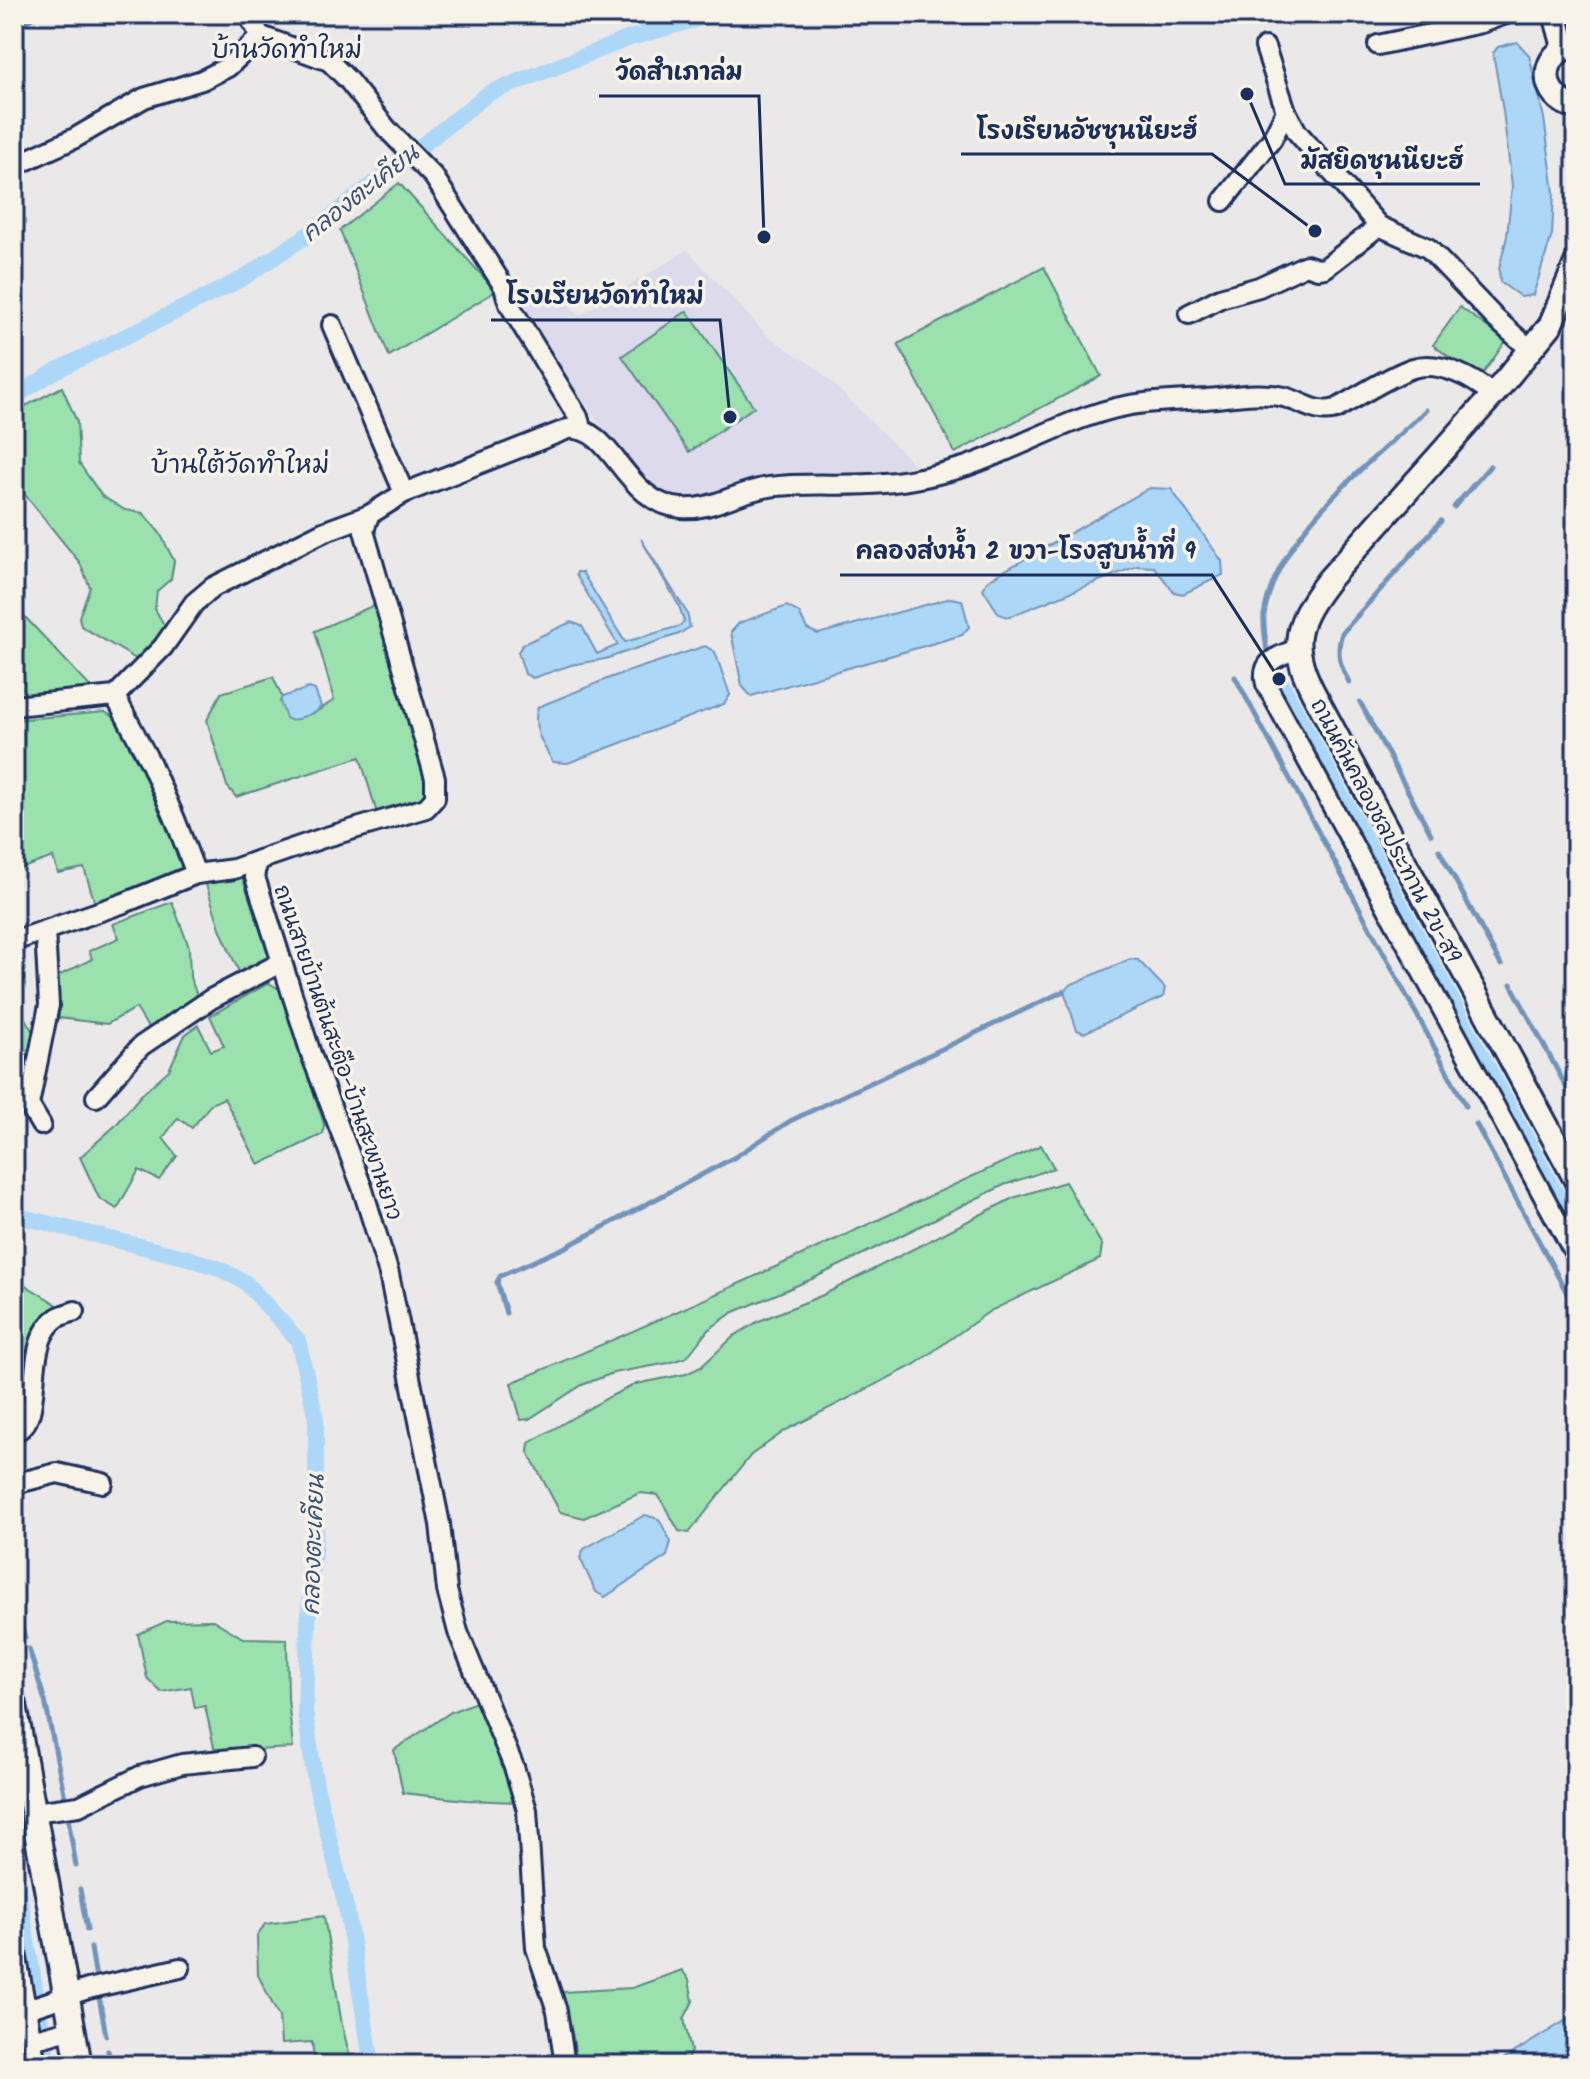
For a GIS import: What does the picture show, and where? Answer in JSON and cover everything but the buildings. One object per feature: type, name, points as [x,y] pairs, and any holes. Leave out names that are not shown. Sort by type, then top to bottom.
[{"type":"main road","points":[[14,1705],[34,1812],[44,2003],[50,2035],[79,2065]]},
{"type":"street","points":[[247,14],[261,36],[329,61],[387,129],[423,164],[504,287],[509,304],[578,417],[581,427],[594,436],[649,499],[664,506],[705,508],[765,488],[884,483],[925,476],[966,466],[1101,413],[1142,403],[1281,396],[1326,412],[1414,368],[1429,366],[1467,377],[1493,395]]},
{"type":"street","points":[[1378,45],[1481,23],[1506,14]]},
{"type":"street","points":[[1558,14],[1572,45],[1550,62],[1547,79],[1553,94],[1575,113]]},
{"type":"street","points":[[14,166],[75,138],[144,98],[215,74],[228,67],[261,36]]},
{"type":"street","points":[[1265,47],[1286,111],[1297,132],[1379,226],[1428,248],[1496,319],[1531,350]]},
{"type":"street","points":[[1223,201],[1272,139],[1286,111]]},
{"type":"street","points":[[1189,314],[1220,298],[1259,287],[1306,265],[1325,268],[1379,226]]},
{"type":"street","points":[[1576,263],[1550,326],[1493,395],[1329,579],[1311,602],[1303,620],[1297,649],[1278,656],[1266,665],[1263,673],[1266,684],[1576,1256]]},
{"type":"street","points":[[332,325],[404,493]]},
{"type":"street","points":[[14,706],[115,696],[163,647],[194,603],[213,587],[323,532],[369,515],[404,493],[568,429],[581,427]]},
{"type":"street","name":"ถนนสายบ้านต้นสะตือ-บ้านสะพานยาว","points":[[369,515],[364,531],[435,778],[435,798],[426,808],[259,860],[254,874],[312,1057],[362,1187],[389,1274],[430,1468],[447,1590],[458,1632],[514,1767],[527,1810],[536,1948],[557,2011],[565,2064]]},
{"type":"street","name":"ถนนคันคลองชลประทาน 2ข-ส9","points":[[1297,649],[1302,670],[1313,692],[1576,1180]]},
{"type":"street","points":[[115,696],[151,764],[196,874]]},
{"type":"street","points":[[14,941],[196,874],[234,869],[259,860]]},
{"type":"street","points":[[41,1125],[29,1105],[49,1005],[45,930]]},
{"type":"street","points":[[96,1097],[141,1046],[211,999],[282,962]]},
{"type":"street","points":[[14,1432],[19,1432],[28,1421],[33,1403],[34,1365],[41,1337],[57,1318],[75,1311]]},
{"type":"street","points":[[14,1484],[57,1473],[103,1483]]},
{"type":"street","points":[[34,1812],[79,1806],[140,1776],[182,1764],[252,1757]]},
{"type":"street","points":[[14,1941],[44,2003],[50,2035],[36,2065]]},
{"type":"street","points":[[44,2003],[180,1968]]},
{"type":"street","points":[[557,2065],[565,2064]]},
{"type":"shaded area","points":[[687,250],[768,336],[819,370],[914,464],[898,477],[689,506],[641,483],[539,338],[518,300],[562,297],[579,316]]},
{"type":"green space","points":[[399,183],[496,291],[389,356],[340,230]]},
{"type":"green space","points":[[1044,267],[1101,376],[955,453],[898,344]]},
{"type":"green space","points":[[1460,307],[1506,341],[1479,379],[1433,345]]},
{"type":"green space","points":[[687,311],[754,407],[689,452],[622,356]]},
{"type":"green space","points":[[62,387],[77,422],[79,463],[102,496],[125,510],[143,513],[160,533],[174,561],[171,579],[157,591],[155,609],[166,628],[149,659],[136,659],[81,626],[79,617],[90,587],[80,563],[14,481],[14,412]]},
{"type":"green space","points":[[377,604],[428,794],[419,808],[379,820],[360,757],[236,797],[227,786],[207,720],[221,693],[273,677],[282,697],[280,702],[316,712],[334,700],[315,631]]},
{"type":"green space","points":[[14,605],[96,693],[14,703]]},
{"type":"green space","points":[[105,712],[117,719],[159,798],[184,867],[167,874],[171,886],[97,910],[84,868],[58,873],[53,857],[14,871],[14,720]]},
{"type":"green space","points":[[237,861],[271,963],[242,979],[221,931],[202,872]]},
{"type":"green space","points":[[172,902],[189,947],[190,977],[200,1003],[152,1034],[136,1008],[107,1024],[59,1018],[58,976],[92,959],[89,951],[119,938],[113,924]]},
{"type":"green space","points":[[269,983],[279,989],[324,1124],[323,1134],[259,1165],[224,1098],[211,1104],[192,1128],[178,1118],[163,1138],[177,1156],[159,1180],[139,1170],[117,1209],[99,1198],[80,1157],[169,1070],[185,1035],[198,1025],[211,1051],[224,1046],[210,1016]]},
{"type":"green space","points":[[14,1000],[36,1037],[32,1047],[15,1057]]},
{"type":"green space","points":[[1041,1145],[1054,1168],[1004,1185],[812,1279],[732,1313],[708,1330],[687,1357],[613,1373],[582,1385],[529,1419],[521,1420],[511,1383],[711,1296]]},
{"type":"green space","points":[[1065,1182],[1102,1245],[1100,1259],[990,1311],[914,1365],[786,1430],[751,1455],[689,1533],[679,1531],[658,1495],[640,1493],[584,1518],[560,1512],[528,1452],[529,1443],[636,1384],[686,1374],[701,1367],[734,1336],[759,1321],[823,1295],[1013,1198]]},
{"type":"green space","points":[[14,1278],[56,1304],[27,1387],[14,1380],[14,1314],[19,1305],[14,1297]]},
{"type":"green space","points":[[213,1620],[243,1638],[287,1639],[293,1748],[215,1752],[205,1706],[195,1708],[191,1687],[161,1692],[147,1678],[138,1634],[167,1621]]},
{"type":"green space","points":[[476,1702],[508,1775],[516,1802],[403,1793],[394,1750],[451,1712]]},
{"type":"green space","points":[[324,1916],[342,2025],[352,2065],[315,2065],[312,2042],[281,2044],[279,2017],[258,1975],[257,1936],[265,1924]]},
{"type":"green space","points":[[682,1970],[689,1980],[693,2001],[684,2019],[691,2051],[686,2062],[678,2065],[577,2065],[563,1992],[632,1988]]},
{"type":"water","points":[[1517,42],[1529,55],[1544,118],[1554,192],[1552,235],[1533,295],[1521,297],[1500,282],[1499,269],[1507,236],[1512,186],[1493,53],[1498,47]]},
{"type":"water","points":[[1150,488],[1171,489],[1222,561],[1223,575],[1183,594],[1174,592],[1154,567],[1137,566],[1008,617],[999,614],[983,589],[988,580]]},
{"type":"water","points":[[641,539],[687,613],[690,627],[679,634],[605,659],[571,665],[533,678],[525,674],[518,652],[523,644],[571,622],[582,626],[597,654],[618,645],[577,572],[582,572],[625,642],[680,626],[684,621],[679,606]]},
{"type":"water","points":[[951,598],[962,600],[969,627],[962,635],[751,696],[742,686],[731,632],[739,623],[787,606],[799,613],[807,629],[818,634]]},
{"type":"water","points":[[705,646],[715,652],[730,695],[724,704],[568,763],[553,762],[537,729],[538,707],[612,677]]},
{"type":"water","points":[[309,688],[315,690],[321,706],[316,712],[292,721],[286,718],[280,702],[282,697]]},
{"type":"water","points":[[1130,959],[1138,960],[1165,988],[1163,997],[1084,1033],[1077,1030],[1064,991],[1072,984]]},
{"type":"water","points":[[645,1515],[659,1519],[671,1542],[667,1556],[605,1597],[596,1592],[580,1558],[584,1549]]},
{"type":"water","points":[[1576,2014],[1576,2065],[1494,2065]]},
{"type":"waterway","name":"คลองตะเคียน","points":[[14,397],[57,370],[240,280],[309,234],[489,93],[630,38],[716,14]]},
{"type":"waterway","points":[[14,28],[36,16]]},
{"type":"waterway","points":[[1267,653],[1264,615],[1272,585],[1286,556],[1328,502],[1426,410]]},
{"type":"waterway","points":[[1454,507],[1490,466]]},
{"type":"waterway","points":[[1349,682],[1340,658],[1342,633],[1441,521]]},
{"type":"waterway","points":[[1235,677],[1466,1106]]},
{"type":"waterway","points":[[1279,679],[1576,1231]]},
{"type":"waterway","points":[[1360,702],[1431,834]]},
{"type":"waterway","points":[[1439,850],[1501,965]]},
{"type":"waterway","points":[[1511,984],[1576,1105]]},
{"type":"waterway","points":[[506,1313],[497,1282],[500,1276],[566,1247],[735,1157],[790,1121],[1064,991]]},
{"type":"waterway","points":[[1476,1124],[1576,1310]]},
{"type":"waterway","name":"คลองตะเคียน","points":[[14,1215],[218,1268],[245,1282],[298,1340],[316,1418],[316,1526],[305,1711],[315,1781],[347,1911],[372,2065]]},
{"type":"waterway","points":[[14,1606],[25,1637]]},
{"type":"waterway","points":[[29,1649],[45,1701],[65,1798]]},
{"type":"waterway","points":[[68,1818],[76,1866]]},
{"type":"waterway","points":[[14,1863],[48,2065]]},
{"type":"waterway","points":[[80,1889],[87,1930]]},
{"type":"waterway","points":[[91,1948],[96,1978]]},
{"type":"waterway","points":[[99,1997],[106,2035]]},
{"type":"waterway","points":[[108,2051],[111,2065]]},
{"type":"place","name":"มัสยิดซุนนียะฮ์","points":[[1247,94]]},
{"type":"place","name":"โรงเรียนอัซซุนนียะฮ์","points":[[1315,231]]},
{"type":"place","name":"วัดสำเภาล่ม","points":[[764,237]]},
{"type":"place","name":"โรงเรียนวัดทำใหม่","points":[[730,417]]},
{"type":"place","name":"คลองส่งน้ำ 2 ขวา-โรงสูบน้ำที่ 9","points":[[1279,679]]},
{"type":"district","name":"บ้านวัดทำใหม่","points":[[287,49]]},
{"type":"district","name":"บ้านใต้วัดทำใหม่","points":[[240,464]]}]
